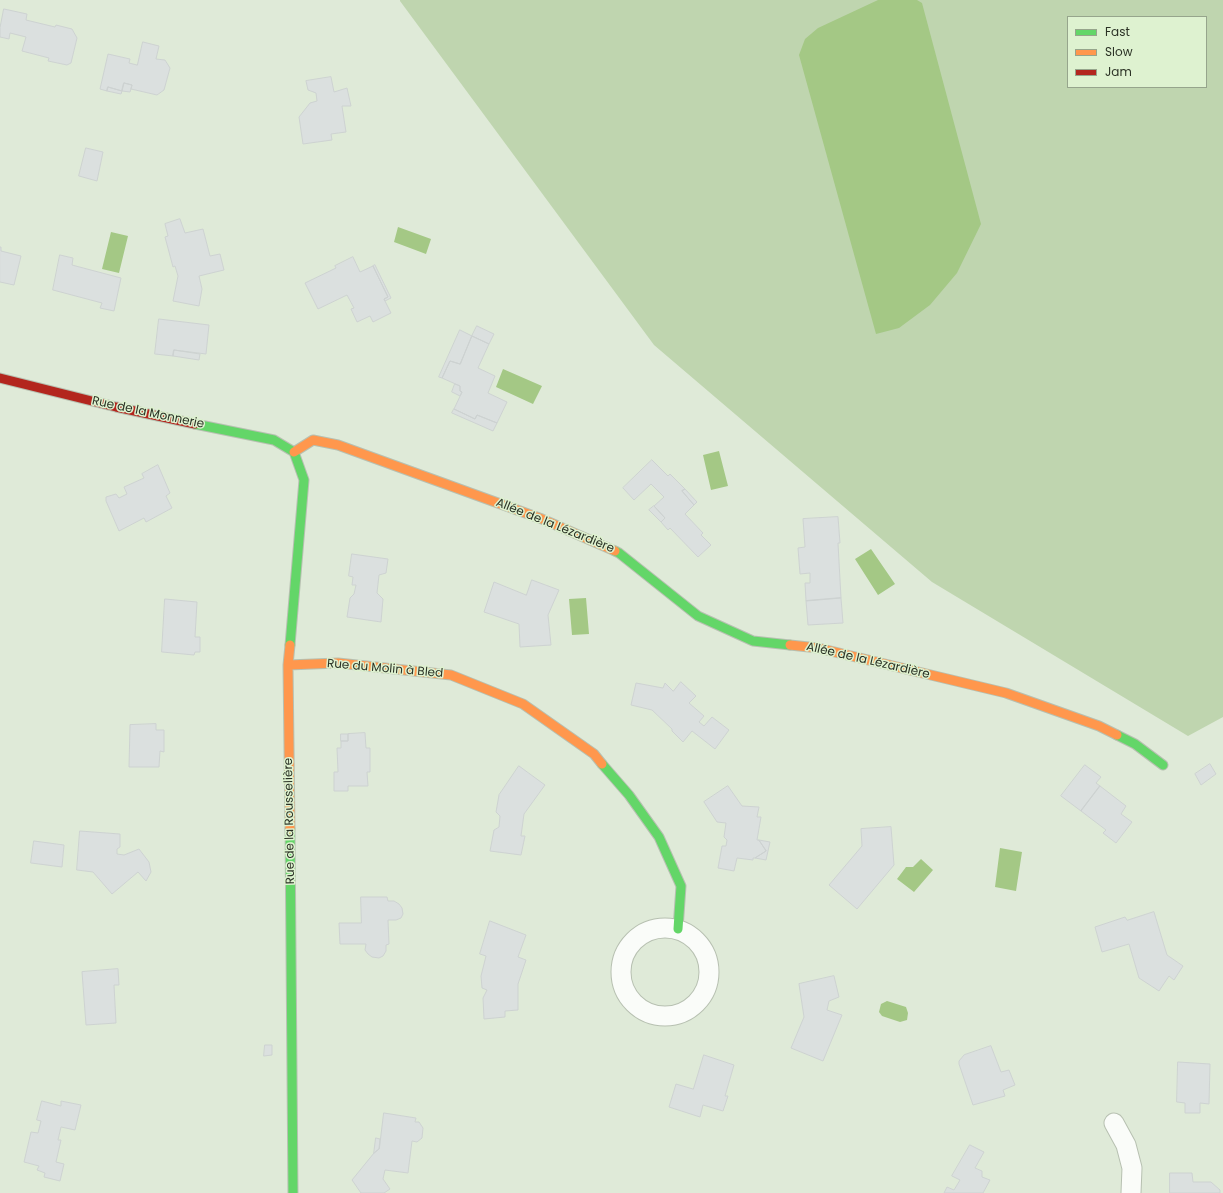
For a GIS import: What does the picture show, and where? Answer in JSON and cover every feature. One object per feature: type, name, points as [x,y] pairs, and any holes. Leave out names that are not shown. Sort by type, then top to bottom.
[{"type":"street","name":"Rue de la Monnerie","points":[[0,378],[116,407],[274,440],[294,452]]},
{"type":"street","name":"Allée de la Lézardière","points":[[294,452],[313,440],[338,444],[542,518],[619,553],[698,616],[753,641],[818,648],[1006,693],[1099,726],[1135,744],[1163,765]]},
{"type":"street","name":"Rue de la Rousselière","points":[[293,1193],[288,664],[304,480],[294,452]]},
{"type":"street","name":"Rue du Molin à Bled","points":[[288,664],[338,663],[451,675],[523,704],[594,754],[629,795],[659,837],[681,886],[678,929]]},
{"type":"street","points":[[662,928],[678,929],[692,937],[703,949],[709,964],[709,980],[702,996],[691,1007],[676,1014],[661,1015],[645,1011],[632,1001],[624,987],[621,971],[624,955],[633,941],[646,932],[662,928]]},
{"type":"street","points":[[1114,1123],[1126,1145],[1132,1168],[1130,1193]]},
{"type":"shaded area","points":[[400,0],[1223,0],[1223,717],[1188,736],[932,582],[654,345]]},
{"type":"shaded area","points":[[878,0],[917,0],[922,3],[981,224],[957,273],[930,305],[899,328],[876,334],[799,55],[805,39],[818,28]]},
{"type":"shaded area","points":[[398,227],[431,239],[426,254],[394,242]]},
{"type":"shaded area","points":[[111,232],[128,236],[119,273],[102,269]]},
{"type":"shaded area","points":[[503,369],[542,386],[533,404],[496,387]]},
{"type":"shaded area","points":[[719,451],[728,486],[711,490],[703,455]]},
{"type":"shaded area","points":[[871,549],[895,584],[878,595],[855,559]]},
{"type":"shaded area","points":[[586,598],[589,634],[572,635],[569,599]]},
{"type":"shaded area","points":[[1000,848],[1022,852],[1016,891],[995,887]]},
{"type":"shaded area","points":[[921,859],[933,870],[914,892],[897,879],[906,867],[913,867]]},
{"type":"shaded area","points":[[887,1001],[906,1007],[908,1013],[907,1020],[900,1022],[882,1016],[879,1012],[881,1004]]},
{"type":"building","points":[[4,9],[27,14],[26,20],[55,27],[56,25],[72,29],[77,38],[71,63],[67,65],[48,61],[49,58],[22,51],[26,37],[10,33],[9,39],[0,37],[0,28]]},
{"type":"building","points":[[143,42],[159,46],[156,59],[165,60],[170,68],[164,90],[157,95],[131,89],[132,85],[124,83],[122,91],[108,87],[107,91],[100,89],[108,54],[130,59],[129,63],[137,65]]},
{"type":"building","points":[[331,77],[334,92],[347,88],[351,106],[342,106],[346,132],[331,134],[332,140],[303,144],[299,117],[310,103],[317,101],[316,93],[308,90],[306,81]]},
{"type":"building","points":[[124,83],[132,85],[130,92],[122,91]]},
{"type":"building","points":[[108,87],[122,91],[121,94],[107,91]]},
{"type":"building","points":[[86,148],[103,152],[97,181],[79,176]]},
{"type":"building","points":[[180,219],[185,233],[203,229],[210,256],[220,254],[224,270],[199,276],[202,289],[199,306],[173,301],[178,276],[175,266],[173,267],[165,237],[168,236],[165,224]]},
{"type":"building","points":[[0,247],[1,251],[21,256],[14,285],[0,282]]},
{"type":"building","points":[[60,255],[73,258],[72,265],[121,278],[114,311],[100,308],[102,303],[53,290]]},
{"type":"building","points":[[353,257],[360,272],[373,266],[388,297],[384,299],[391,313],[373,322],[370,316],[357,322],[351,309],[354,308],[347,295],[318,309],[305,283],[336,268],[335,266]]},
{"type":"building","points":[[375,265],[391,298],[385,301],[384,299],[388,297],[373,266]]},
{"type":"building","points":[[159,319],[209,325],[206,354],[174,350],[173,356],[155,354]]},
{"type":"building","points":[[477,326],[494,334],[489,344],[472,336]]},
{"type":"building","points":[[460,330],[472,336],[460,364],[450,361],[442,378],[439,377]]},
{"type":"building","points":[[472,336],[489,344],[478,368],[495,376],[488,393],[507,402],[497,423],[477,415],[475,419],[454,409],[462,392],[460,391],[460,386],[442,378],[450,361],[460,364]]},
{"type":"building","points":[[174,350],[200,354],[199,360],[173,356]]},
{"type":"building","points":[[455,384],[460,386],[460,391],[462,392],[460,396],[452,392]]},
{"type":"building","points":[[454,409],[475,419],[477,415],[497,423],[493,431],[452,413]]},
{"type":"building","points":[[652,460],[668,476],[670,474],[685,489],[682,491],[694,505],[685,514],[703,533],[701,535],[711,545],[698,557],[670,528],[668,530],[661,522],[665,518],[654,506],[664,497],[651,484],[634,500],[623,488]]},
{"type":"building","points":[[158,465],[170,493],[166,496],[172,508],[146,522],[144,518],[119,531],[106,501],[106,497],[116,494],[119,498],[127,494],[124,487],[144,478],[142,474]]},
{"type":"building","points":[[685,489],[697,502],[694,505],[682,491]]},
{"type":"building","points":[[654,506],[665,518],[661,522],[649,510]]},
{"type":"building","points":[[838,517],[841,598],[806,601],[805,583],[810,583],[810,573],[800,574],[798,548],[805,547],[803,519]]},
{"type":"building","points":[[352,554],[388,559],[386,573],[379,575],[377,593],[383,599],[381,622],[347,617],[350,598],[354,594],[356,585],[352,585],[353,577],[349,576]]},
{"type":"building","points":[[532,580],[559,590],[548,615],[551,645],[520,647],[519,624],[484,612],[494,582],[526,595]]},
{"type":"building","points":[[841,598],[843,623],[808,625],[806,601]]},
{"type":"building","points":[[165,599],[197,602],[195,637],[200,637],[200,652],[195,652],[194,655],[162,652]]},
{"type":"building","points":[[681,682],[696,696],[689,703],[704,716],[699,722],[704,726],[712,717],[729,730],[715,749],[692,731],[683,742],[652,710],[631,705],[636,683],[663,688],[665,683],[673,691]]},
{"type":"building","points":[[156,724],[156,730],[164,730],[164,752],[160,751],[159,767],[129,767],[130,725]]},
{"type":"building","points":[[365,733],[366,748],[370,748],[370,772],[367,772],[368,786],[348,786],[348,791],[334,791],[334,772],[338,772],[337,748],[341,748],[341,741],[348,741],[348,734]]},
{"type":"building","points":[[341,734],[348,734],[348,741],[341,741]]},
{"type":"building","points":[[1210,764],[1216,774],[1201,785],[1195,774]]},
{"type":"building","points":[[1085,765],[1101,777],[1096,783],[1100,786],[1081,811],[1061,796]]},
{"type":"building","points":[[519,766],[545,785],[524,814],[521,836],[525,836],[521,855],[490,851],[494,830],[499,827],[500,816],[496,812],[499,795]]},
{"type":"building","points":[[728,786],[742,806],[759,807],[757,817],[761,817],[757,840],[759,840],[766,851],[753,858],[753,860],[737,858],[734,871],[718,868],[722,846],[726,846],[727,840],[724,837],[726,823],[717,822],[704,802]]},
{"type":"building","points":[[1100,786],[1126,806],[1121,814],[1132,822],[1116,843],[1103,833],[1106,830],[1081,811]]},
{"type":"building","points":[[891,827],[894,865],[857,909],[829,885],[862,846],[861,829]]},
{"type":"building","points":[[80,831],[120,834],[120,847],[117,849],[117,854],[124,855],[139,849],[149,862],[151,872],[146,881],[138,872],[112,894],[93,872],[77,870]]},
{"type":"building","points":[[759,840],[770,842],[766,860],[755,858],[766,851]]},
{"type":"building","points":[[34,841],[64,845],[62,867],[31,863]]},
{"type":"building","points":[[361,897],[387,897],[388,901],[394,901],[402,908],[403,914],[401,918],[396,920],[388,920],[389,944],[386,945],[386,951],[383,956],[379,958],[372,957],[368,954],[365,950],[366,944],[340,944],[339,923],[361,923]]},
{"type":"building","points":[[1154,912],[1167,955],[1183,966],[1174,980],[1169,976],[1159,991],[1139,978],[1129,944],[1102,952],[1095,927],[1125,917],[1127,920]]},
{"type":"building","points":[[490,921],[526,935],[518,957],[526,960],[518,984],[518,1010],[505,1011],[505,1017],[484,1019],[483,998],[487,990],[482,988],[481,976],[486,956],[480,954]]},
{"type":"building","points":[[118,969],[119,985],[114,985],[116,1023],[86,1025],[82,972]]},
{"type":"building","points":[[834,976],[839,997],[829,1001],[827,1010],[842,1015],[823,1061],[791,1048],[804,1017],[799,984]]},
{"type":"building","points":[[265,1045],[272,1045],[272,1055],[264,1056]]},
{"type":"building","points":[[991,1046],[1001,1072],[1009,1070],[1015,1085],[1003,1090],[1005,1096],[973,1105],[959,1061],[964,1055]]},
{"type":"building","points":[[704,1055],[734,1065],[725,1096],[728,1096],[723,1111],[703,1105],[700,1117],[669,1107],[676,1084],[693,1089]]},
{"type":"building","points":[[1178,1062],[1210,1064],[1209,1104],[1200,1103],[1200,1113],[1185,1113],[1185,1103],[1177,1102]]},
{"type":"building","points":[[42,1101],[61,1106],[61,1101],[81,1105],[75,1130],[61,1127],[58,1140],[61,1140],[56,1162],[64,1164],[60,1181],[44,1177],[45,1173],[37,1170],[39,1166],[24,1162],[31,1132],[38,1133],[41,1121],[37,1120]]},
{"type":"building","points":[[384,1113],[416,1118],[415,1122],[419,1122],[423,1128],[422,1138],[417,1142],[412,1141],[408,1173],[385,1170],[383,1179],[390,1189],[384,1193],[361,1193],[352,1180],[379,1149]]},
{"type":"building","points":[[376,1138],[380,1139],[379,1149],[374,1153]]},
{"type":"building","points":[[970,1145],[984,1152],[975,1168],[982,1171],[982,1177],[990,1180],[983,1193],[944,1193],[947,1187],[954,1190],[960,1180],[952,1176]]},
{"type":"building","points":[[1170,1173],[1192,1173],[1193,1182],[1211,1182],[1220,1190],[1220,1193],[1170,1193]]},
{"type":"traffic: fast","points":[[195,424],[274,440],[294,452]]},
{"type":"traffic: fast","points":[[290,645],[304,480],[294,452]]},
{"type":"traffic: fast","points":[[615,551],[698,616],[753,641],[790,645]]},
{"type":"traffic: fast","points":[[1117,735],[1135,744],[1163,765]]},
{"type":"traffic: fast","points":[[602,764],[629,795],[659,837],[681,886],[678,929]]},
{"type":"traffic: fast","points":[[290,829],[293,1193]]},
{"type":"traffic: slow","points":[[294,452],[313,440],[338,445],[542,519],[615,551]]},
{"type":"traffic: slow","points":[[290,645],[288,665],[290,829]]},
{"type":"traffic: slow","points":[[790,645],[818,648],[1006,693],[1099,726],[1117,735]]},
{"type":"traffic: slow","points":[[288,665],[338,663],[451,675],[523,704],[594,754],[602,764]]},
{"type":"traffic: jam","points":[[0,378],[116,407],[195,424]]}]
